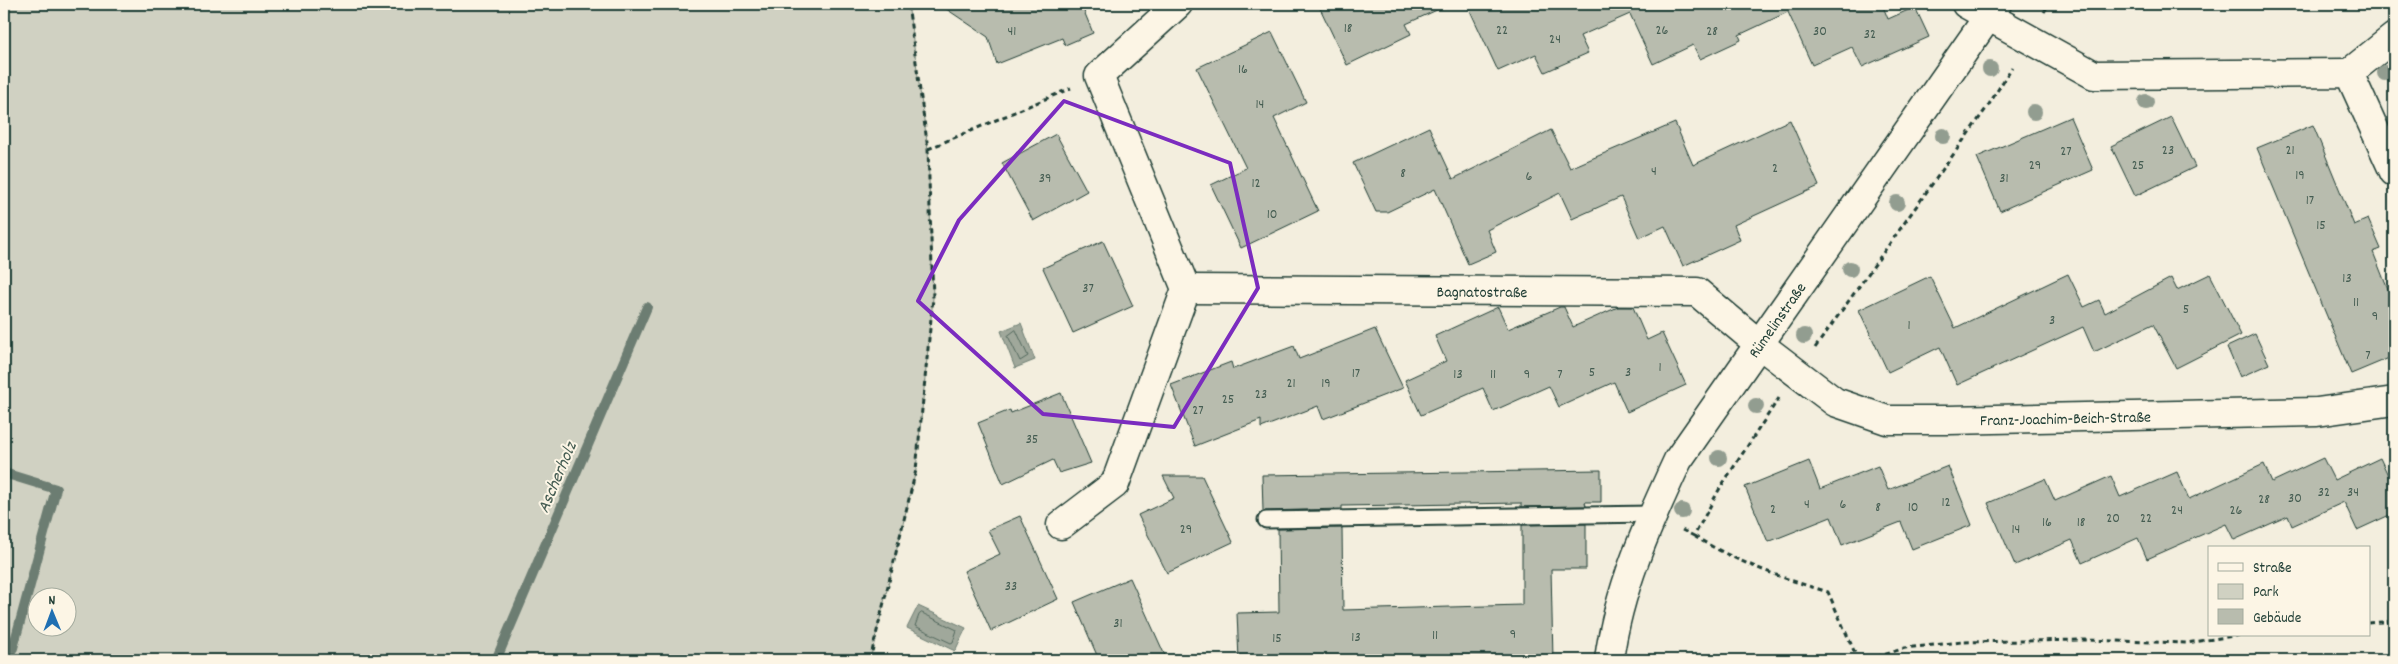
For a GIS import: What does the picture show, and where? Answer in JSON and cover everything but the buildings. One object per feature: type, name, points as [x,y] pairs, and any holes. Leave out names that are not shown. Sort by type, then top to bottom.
[{"type":"street","points":[[1061,525],[1114,484],[1186,289],[1099,76],[1178,4]]},
{"type":"street","points":[[1984,8],[2028,40],[2094,75],[2349,73],[2394,37]]},
{"type":"street","name":"Rümelinstraße","points":[[1609,660],[1620,602],[1652,514],[1678,460],[1759,344],[1984,8]]},
{"type":"street","points":[[2349,73],[2394,172]]},
{"type":"street","name":"Bagnatostraße","points":[[1186,289],[1697,292],[1759,344]]},
{"type":"street","name":"Franz-Joachim-Beich-Straße","points":[[1759,344],[1835,402],[1887,420],[2317,412],[2394,401]]},
{"type":"lane","points":[[1266,520],[1652,514]]},
{"type":"path","points":[[870,660],[916,470],[933,298],[928,149],[908,4]]},
{"type":"path","points":[[1694,536],[1757,429],[1988,106],[2049,4]]},
{"type":"path","points":[[928,149],[1099,76]]},
{"type":"path","points":[[1652,514],[1694,536],[1728,557],[1828,592],[1858,660]]},
{"type":"path","points":[[2370,623],[2394,621]]},
{"type":"path","points":[[1868,660],[1905,648],[1962,642],[2084,640],[2186,643],[2234,636]]},
{"type":"highlighted area","points":[[1064,101],[1230,163],[1258,288],[1174,427],[1043,414],[918,301],[959,220]]},
{"type":"green space","points":[[4,4],[908,4],[928,149],[933,298],[916,470],[870,660],[4,660]]},
{"type":"water","points":[[1021,323],[1035,360],[1015,368],[1001,331]]},
{"type":"water","points":[[918,606],[966,628],[955,651],[907,628]]},
{"type":"waterway","name":"Ascherholz","points":[[496,660],[647,307]]},
{"type":"waterway","points":[[4,473],[56,489],[13,648],[5,660]]}]
